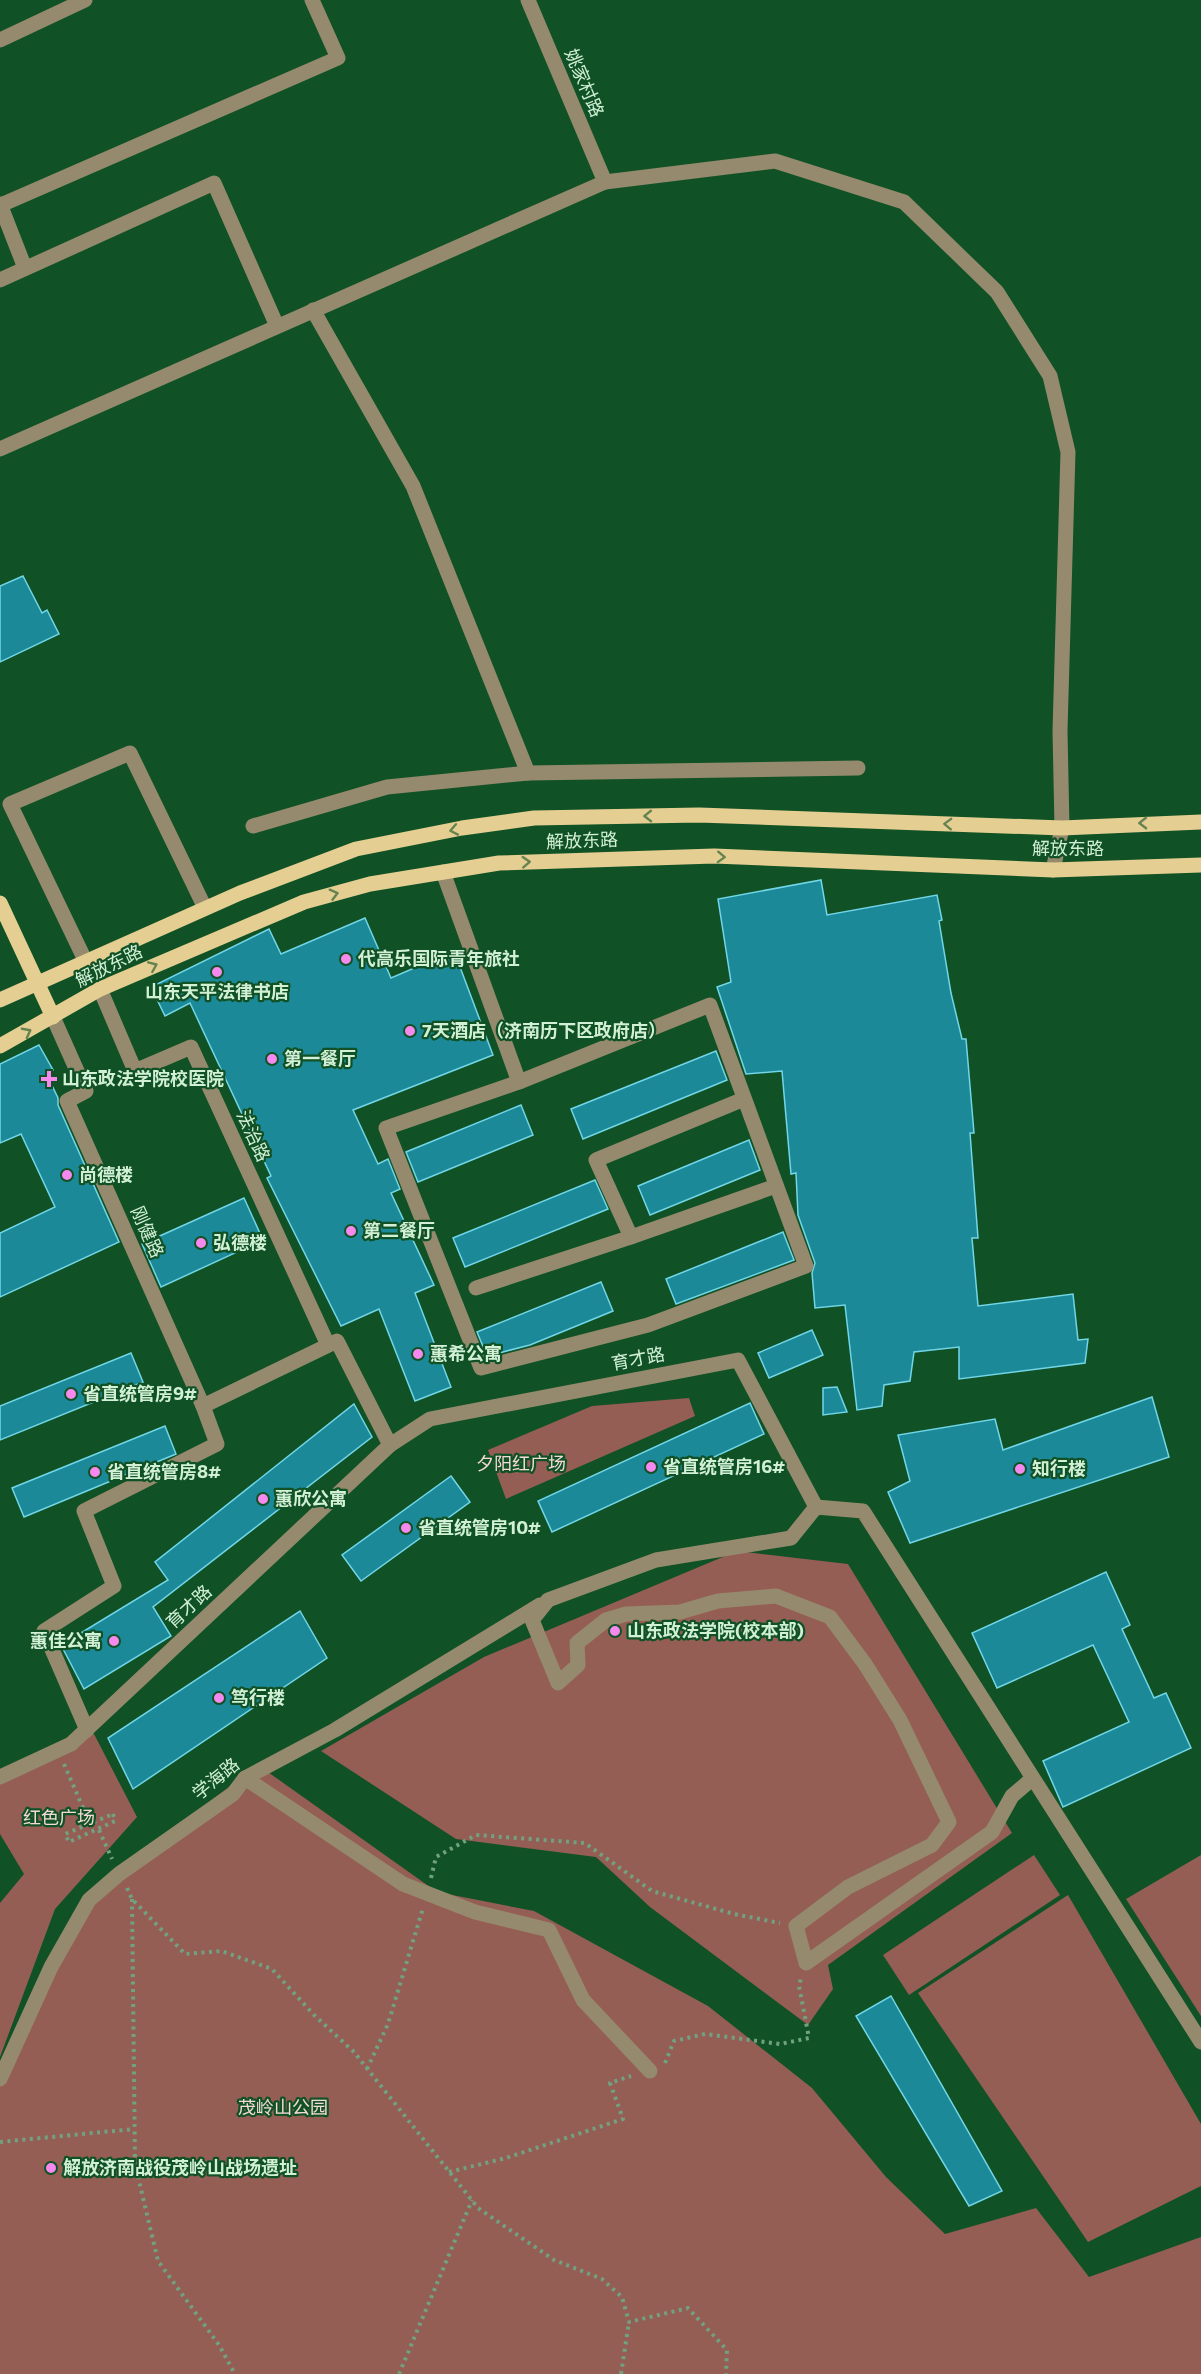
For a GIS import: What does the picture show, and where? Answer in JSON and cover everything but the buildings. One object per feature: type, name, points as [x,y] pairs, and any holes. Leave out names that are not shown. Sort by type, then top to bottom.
[{"type":"main road","name":"解放东路","points":[[0,1000],[37,981],[205,908],[356,849],[462,828],[534,818],[699,815],[1062,828],[1201,822]]},
{"type":"main road","name":"解放东路","points":[[0,1046],[99,989],[304,902],[370,884],[443,872],[498,864],[714,856],[1053,870],[1201,865]]},
{"type":"main road","points":[[0,903],[53,1017]]},
{"type":"street","points":[[0,40],[85,0]]},
{"type":"street","points":[[26,268],[0,205],[338,58],[312,0]]},
{"type":"street","name":"姚家村路","points":[[528,0],[605,182]]},
{"type":"street","points":[[0,449],[605,182],[775,161],[904,202],[997,292],[1050,376],[1068,452],[1060,730],[1062,828],[1053,870]]},
{"type":"street","points":[[0,280],[214,183],[277,326]]},
{"type":"street","points":[[313,310],[413,486],[528,772]]},
{"type":"street","points":[[85,960],[10,804],[130,753],[205,908]]},
{"type":"street","points":[[253,826],[387,787],[528,772],[858,768]]},
{"type":"street","points":[[443,872],[519,1082]]},
{"type":"street","name":"法治路","points":[[99,989],[135,1071],[191,1047],[333,1343]]},
{"type":"street","points":[[710,1005],[806,1266],[648,1325],[481,1368],[386,1128],[519,1082],[710,1005]]},
{"type":"street","name":"刚健路","points":[[53,1017],[86,1091],[67,1101],[203,1406]]},
{"type":"street","points":[[631,1237],[596,1160],[744,1099]]},
{"type":"street","points":[[476,1288],[776,1186]]},
{"type":"street","points":[[87,1730],[44,1631],[114,1586],[84,1511],[217,1444],[203,1406],[333,1343],[390,1445]]},
{"type":"street","name":"育才路","points":[[0,1777],[71,1744],[390,1445],[430,1419],[738,1360],[816,1507]]},
{"type":"street","points":[[816,1507],[863,1511],[1201,2042]]},
{"type":"street","name":"学海路","points":[[0,2079],[51,1967],[89,1900],[119,1874],[233,1794],[245,1778],[335,1730],[548,1600],[656,1560],[790,1538],[816,1507]]},
{"type":"street","points":[[548,1600],[532,1620],[558,1683],[578,1665],[577,1643],[606,1620],[626,1614],[680,1612],[718,1602],[776,1596],[830,1617],[865,1664],[900,1720],[949,1822],[932,1845],[848,1887],[796,1926],[806,1963],[992,1832],[1012,1796],[1033,1778]]},
{"type":"street","points":[[245,1778],[403,1884],[475,1912],[549,1930],[583,2000],[650,2071]]},
{"type":"path","points":[[58,1750],[90,1824]]},
{"type":"path","points":[[113,1814],[116,1821],[69,1842],[65,1834],[90,1824],[113,1814]]},
{"type":"path","points":[[99,1830],[132,1899],[185,1954],[221,1951],[272,1969],[367,2069],[478,2208],[554,2260],[602,2279],[622,2297],[629,2322],[621,2374]]},
{"type":"path","points":[[367,2069],[388,2024],[436,1857],[476,1834],[585,1843],[652,1891],[734,1914],[796,1926]]},
{"type":"path","points":[[132,1899],[135,2164],[158,2261],[219,2344],[235,2374]]},
{"type":"path","points":[[0,2142],[134,2129]]},
{"type":"path","points":[[399,2374],[472,2199]]},
{"type":"path","points":[[629,2322],[688,2308],[727,2350],[726,2374]]},
{"type":"green space","name":"夕阳红广场","points":[[689,1398],[695,1416],[506,1499],[488,1450],[592,1406]]},
{"type":"green space","points":[[737,1551],[848,1564],[1012,1833],[828,1965],[833,1989],[808,2025],[650,1907],[596,1857],[456,1839],[321,1751],[484,1657]]},
{"type":"green space","name":"红色广场","points":[[94,1734],[137,1817],[55,1909],[0,2057],[0,1903],[24,1874],[0,1834],[0,1782]]},
{"type":"green space","name":"茂岭山公园","points":[[258,1765],[437,1892],[534,1911],[708,2006],[812,2088],[886,2177],[945,2234],[1036,2208],[1089,2277],[1201,2237],[1201,2374],[0,2374],[0,2064],[111,1876]]},
{"type":"green space","points":[[1034,1855],[1060,1895],[909,1995],[883,1955]]},
{"type":"green space","points":[[1201,1855],[1201,2016],[1126,1899]]},
{"type":"green space","points":[[1068,1895],[1201,2124],[1201,2186],[1088,2242],[918,1993]]},
{"type":"place","name":"代高乐国际青年旅社","points":[[346,959]]},
{"type":"place","name":"山东天平法律书店","points":[[217,972]]},
{"type":"place","name":"7天酒店（济南历下区政府店）","points":[[410,1031]]},
{"type":"place","name":"第一餐厅","points":[[272,1059]]},
{"type":"place","name":"山东政法学院校医院","points":[[49,1079]]},
{"type":"place","name":"尚德楼","points":[[67,1175]]},
{"type":"place","name":"第二餐厅","points":[[351,1231]]},
{"type":"place","name":"弘德楼","points":[[201,1243]]},
{"type":"place","name":"蕙希公寓","points":[[418,1354]]},
{"type":"place","name":"省直统管房9#","points":[[71,1394]]},
{"type":"place","name":"省直统管房16#","points":[[651,1467]]},
{"type":"place","name":"知行楼","points":[[1020,1469]]},
{"type":"place","name":"省直统管房8#","points":[[95,1472]]},
{"type":"place","name":"蕙欣公寓","points":[[263,1499]]},
{"type":"place","name":"省直统管房10#","points":[[406,1528]]},
{"type":"place","name":"山东政法学院(校本部)","points":[[615,1631]]},
{"type":"place","name":"蕙佳公寓","points":[[114,1641]]},
{"type":"place","name":"笃行楼","points":[[219,1698]]},
{"type":"place","name":"解放济南战役茂岭山战场遗址","points":[[51,2168]]}]
